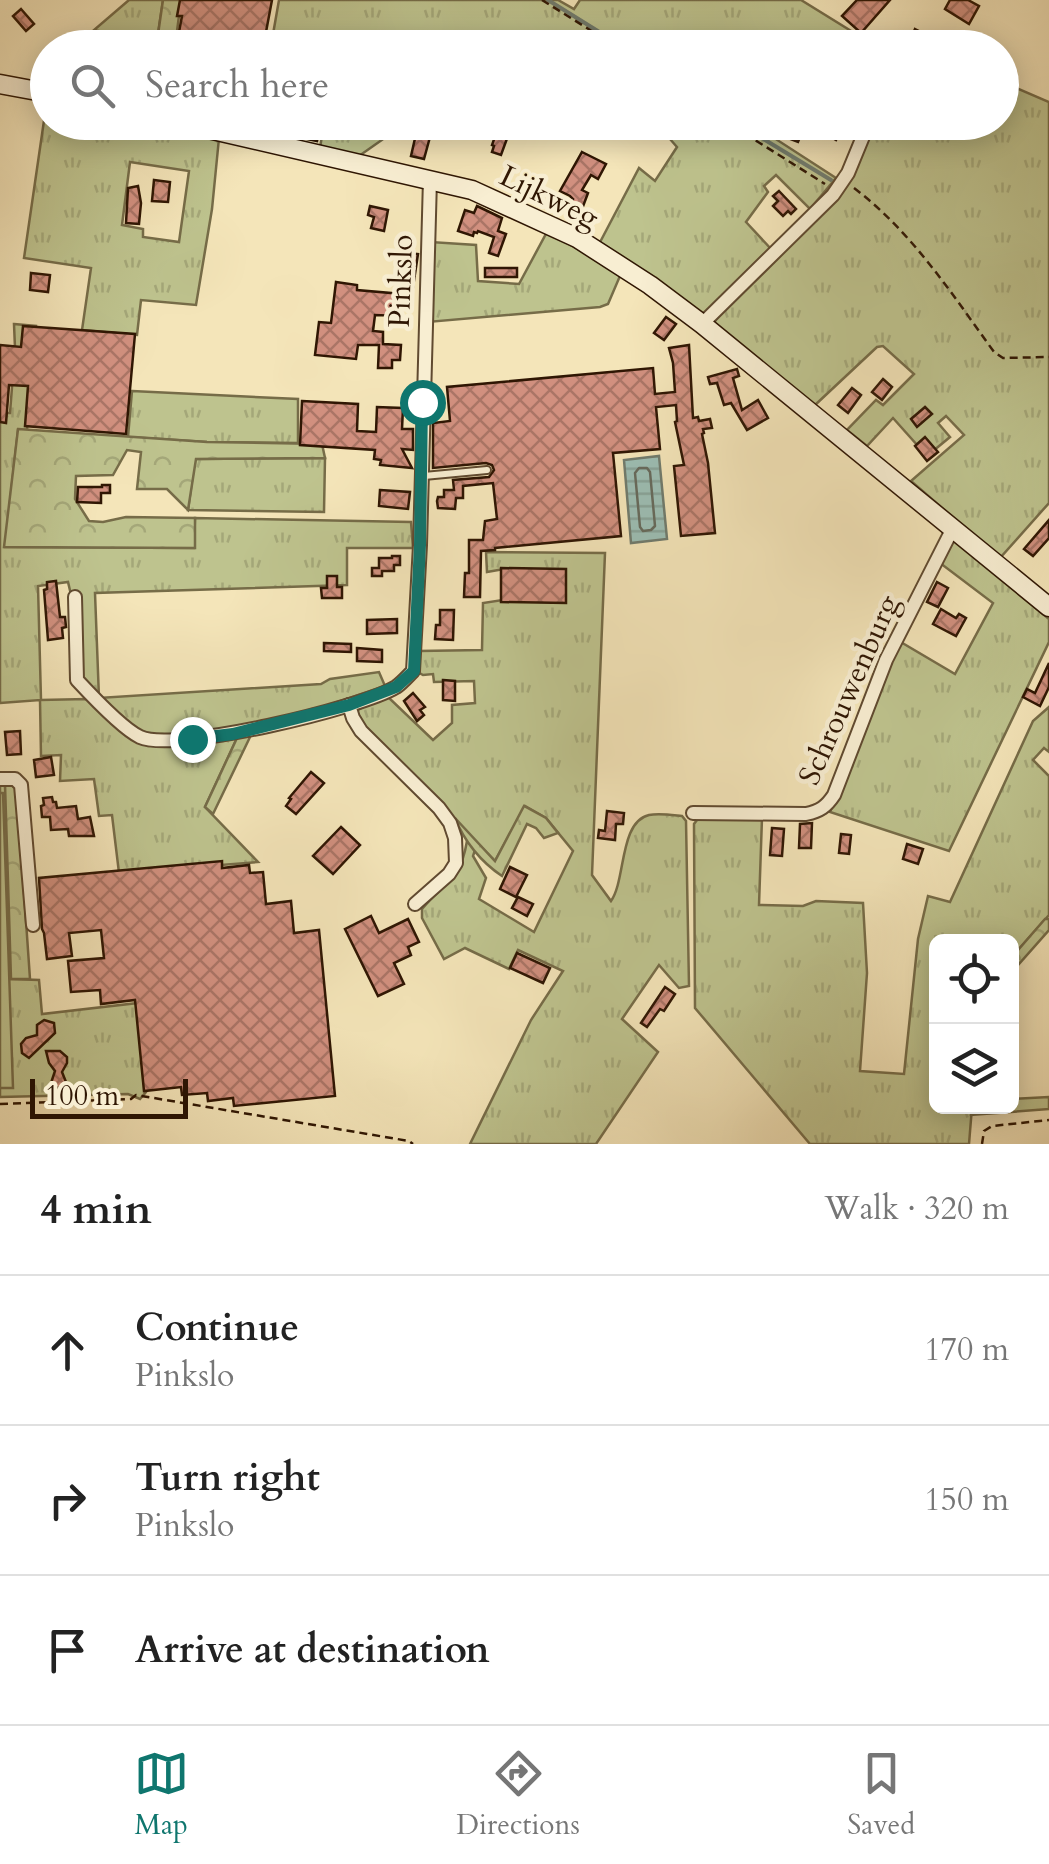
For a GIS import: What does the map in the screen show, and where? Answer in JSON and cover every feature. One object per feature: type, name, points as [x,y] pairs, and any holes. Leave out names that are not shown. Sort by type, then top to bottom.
[{"type":"street","points":[[0,84],[30,90]]},
{"type":"street","name":"Lijkweg","points":[[258,140],[472,190],[577,238],[702,324],[1049,607]]},
{"type":"street","points":[[702,324],[833,194],[848,173],[862,140]]},
{"type":"street","name":"Pinkslo","points":[[76,597],[77,680],[129,729],[152,740],[233,734],[349,705],[396,687],[414,671],[430,179]]},
{"type":"street","name":"Schrouwenburg","points":[[693,812],[806,814],[827,804],[834,795],[886,660],[953,528]]},
{"type":"street","points":[[349,705],[361,731],[450,823],[456,863],[416,904]]},
{"type":"street","points":[[0,779],[15,779],[21,785],[33,925]]},
{"type":"lane","points":[[422,477],[487,470]]},
{"type":"path","points":[[542,0],[590,30]]},
{"type":"path","points":[[754,140],[828,186],[843,180],[887,216],[928,262],[994,352],[1003,358],[1049,357]]},
{"type":"path","points":[[0,1104],[132,1100],[136,1094],[413,1144]]},
{"type":"path","points":[[982,1144],[984,1131],[992,1126],[1049,1120]]},
{"type":"green space","points":[[129,0],[163,0],[159,30],[94,30]]},
{"type":"green space","points":[[163,0],[181,0],[177,30],[159,30]]},
{"type":"green space","points":[[279,0],[558,0],[574,9],[580,0],[801,0],[850,30],[274,30]]},
{"type":"green space","points":[[1019,89],[1049,102],[1049,503],[1000,558],[911,481],[964,435],[946,416],[938,423],[950,437],[927,456],[893,418],[867,446],[847,430],[876,400],[883,405],[914,374],[883,346],[877,347],[814,406],[714,323],[828,204],[864,140],[1019,140]]},
{"type":"green space","points":[[41,140],[219,140],[196,305],[141,300],[137,335],[82,330],[91,268],[24,258]],"holes":[[[130,162],[189,171],[179,242],[143,237],[143,229],[122,225]]]},
{"type":"green space","points":[[321,140],[382,140],[359,156],[320,148]]},
{"type":"green space","points":[[671,140],[777,140],[836,178],[810,209],[776,175],[764,186],[768,192],[746,222],[771,249],[705,314],[697,316],[598,246],[639,168],[655,181],[677,147]]},
{"type":"green space","points":[[547,232],[620,276],[608,304],[428,322],[431,242],[476,245],[478,281],[519,284]]},
{"type":"green space","points":[[14,324],[36,326],[27,430],[18,430],[5,547],[194,548],[195,518],[411,522],[413,548],[347,548],[347,585],[95,593],[99,698],[321,684],[330,679],[379,672],[385,686],[290,718],[223,734],[140,735],[117,717],[81,682],[74,669],[68,582],[38,586],[41,700],[87,699],[129,737],[148,746],[237,738],[205,807],[258,862],[119,873],[112,815],[99,816],[94,779],[60,781],[61,755],[41,756],[40,700],[0,703],[0,413],[10,413]]},
{"type":"green space","points":[[132,391],[298,399],[298,443],[128,437]]},
{"type":"green space","points":[[18,429],[207,442],[322,444],[325,458],[196,459],[188,510],[167,489],[137,489],[141,452],[127,450],[113,475],[76,476],[75,499],[89,521],[195,518],[195,548],[4,547]]},
{"type":"green space","points":[[325,458],[324,512],[188,510],[195,459]]},
{"type":"green space","points":[[953,539],[1049,619],[1049,642],[949,851],[830,812],[899,641],[955,674],[993,603],[940,563]]},
{"type":"green space","points":[[486,552],[605,553],[592,875],[611,901],[628,840],[639,820],[661,814],[682,816],[686,821],[689,986],[679,988],[659,965],[622,1019],[658,1052],[596,1144],[470,1144],[531,1020],[563,971],[518,950],[509,969],[465,948],[444,959],[422,918],[422,909],[456,873],[467,841],[475,850],[473,856],[486,878],[479,899],[534,932],[573,851],[546,818],[525,806],[495,861],[357,720],[358,710],[386,695],[433,740],[452,723],[452,705],[475,703],[474,681],[434,682],[433,674],[416,671],[419,651],[482,650],[483,603],[503,600],[504,569],[487,572]]},
{"type":"green space","points":[[1049,707],[1049,752],[1044,748],[1033,760],[1049,776],[1049,915],[1019,949],[1019,934],[929,934],[929,1114],[971,1114],[969,1144],[810,1144],[695,1008],[694,824],[700,816],[762,818],[759,905],[863,903],[867,973],[860,1071],[904,1074],[918,939],[928,896],[950,902],[1033,721]]},
{"type":"green space","points":[[251,735],[213,814],[205,807],[237,738]]},
{"type":"green space","points":[[0,784],[5,784],[11,979],[39,980],[42,1014],[138,1003],[146,1092],[140,1099],[128,1094],[0,1097]]},
{"type":"green space","points":[[5,784],[13,784],[17,791],[30,979],[11,979]]},
{"type":"green space","points":[[3,793],[13,1088],[0,1088]]},
{"type":"green space","points":[[524,806],[546,818],[558,833],[544,838],[527,824],[502,876],[474,850],[455,818],[495,861]]},
{"type":"green space","points":[[1049,919],[1049,930],[1019,964],[1019,949]]},
{"type":"green space","points":[[1049,1097],[1049,1109],[1019,1111],[1019,1099]]},
{"type":"water","points":[[659,456],[667,539],[631,543],[624,460]]},
{"type":"building","points":[[180,0],[272,0],[266,30],[179,30],[182,16],[177,16]]},
{"type":"building","points":[[857,0],[890,0],[864,30],[858,30],[842,16]]},
{"type":"building","points":[[950,0],[968,0],[979,6],[969,24],[945,9]]},
{"type":"building","points":[[21,9],[34,24],[26,31],[13,16]]},
{"type":"building","points":[[415,140],[429,140],[424,159],[411,156]]},
{"type":"building","points":[[494,140],[506,140],[501,155],[492,152]]},
{"type":"building","points":[[582,152],[606,164],[598,179],[591,175],[582,190],[588,193],[582,209],[560,191]]},
{"type":"building","points":[[154,180],[170,182],[168,202],[152,201]]},
{"type":"building","points":[[138,186],[139,224],[126,223],[128,188]]},
{"type":"building","points":[[779,191],[796,209],[791,214],[788,211],[783,216],[773,206],[778,201],[773,196]]},
{"type":"building","points":[[370,206],[388,210],[384,231],[371,228],[374,217],[368,215]]},
{"type":"building","points":[[477,206],[502,218],[498,231],[506,234],[498,256],[489,253],[494,237],[478,231],[473,236],[458,231],[465,210],[474,213]]},
{"type":"building","points":[[399,252],[418,254],[413,287],[398,285]]},
{"type":"building","points":[[485,268],[517,268],[517,277],[485,277]]},
{"type":"building","points":[[31,273],[50,275],[48,292],[30,290]]},
{"type":"building","points":[[336,282],[357,285],[357,290],[402,294],[401,316],[375,315],[373,331],[383,332],[383,344],[401,345],[400,360],[392,360],[392,368],[378,368],[379,345],[358,345],[356,359],[315,355],[319,322],[331,323]]},
{"type":"building","points":[[666,317],[676,324],[664,340],[654,333]]},
{"type":"building","points":[[23,326],[135,334],[126,434],[25,426],[28,386],[9,385],[6,423],[0,422],[0,345],[21,347]]},
{"type":"building","points":[[689,345],[693,418],[710,419],[712,428],[703,429],[702,434],[715,533],[681,536],[674,466],[684,465],[675,422],[676,405],[656,407],[660,449],[613,453],[621,536],[481,551],[480,597],[464,597],[469,540],[483,540],[485,521],[497,519],[493,483],[463,486],[463,498],[456,498],[455,509],[438,508],[437,501],[444,497],[444,490],[454,490],[453,480],[489,477],[494,470],[486,463],[433,468],[433,423],[450,421],[447,387],[653,368],[655,394],[675,392],[669,348]]},
{"type":"building","points":[[737,369],[739,376],[733,378],[742,410],[758,400],[768,418],[747,430],[731,403],[724,405],[717,383],[710,384],[708,377]]},
{"type":"building","points":[[883,379],[892,387],[882,400],[872,392]]},
{"type":"building","points":[[852,388],[861,395],[848,413],[838,405]]},
{"type":"building","points":[[302,401],[358,404],[357,431],[376,432],[377,407],[403,408],[402,429],[413,429],[413,450],[402,449],[412,468],[380,465],[381,460],[374,459],[375,450],[300,445]]},
{"type":"building","points":[[925,407],[932,414],[917,427],[911,419]]},
{"type":"building","points":[[925,437],[938,452],[927,461],[915,446]]},
{"type":"building","points":[[110,485],[110,493],[101,493],[101,503],[77,502],[78,487]]},
{"type":"building","points":[[380,490],[410,492],[408,509],[379,506]]},
{"type":"building","points":[[1049,520],[1049,538],[1033,556],[1024,549]]},
{"type":"building","points":[[400,556],[400,565],[394,565],[394,571],[372,576],[372,568],[379,568],[379,558]]},
{"type":"building","points":[[501,568],[566,569],[566,603],[501,602]]},
{"type":"building","points":[[327,576],[337,576],[342,598],[322,598],[321,588],[327,588]]},
{"type":"building","points":[[56,581],[60,617],[65,617],[66,627],[62,628],[63,638],[48,640],[44,590],[47,582]]},
{"type":"building","points":[[937,582],[948,588],[938,607],[927,602]]},
{"type":"building","points":[[941,609],[956,618],[959,614],[966,618],[956,636],[933,624]]},
{"type":"building","points":[[440,610],[454,610],[453,640],[435,639]]},
{"type":"building","points":[[397,619],[397,633],[367,634],[367,620]]},
{"type":"building","points":[[324,643],[351,644],[351,652],[324,651]]},
{"type":"building","points":[[357,648],[382,650],[382,662],[357,661]]},
{"type":"building","points":[[1049,663],[1049,687],[1040,706],[1023,697],[1027,689],[1035,693]]},
{"type":"building","points":[[443,680],[455,681],[455,701],[443,700]]},
{"type":"building","points":[[413,693],[425,707],[420,710],[424,715],[417,721],[404,701]]},
{"type":"building","points":[[20,731],[21,754],[7,755],[5,732]]},
{"type":"building","points":[[51,757],[54,775],[36,777],[34,760]]},
{"type":"building","points":[[311,772],[324,783],[296,814],[286,806]]},
{"type":"building","points":[[52,797],[57,808],[76,806],[78,819],[90,817],[94,836],[69,836],[68,829],[51,830],[50,817],[42,817],[41,806],[43,798]]},
{"type":"building","points":[[607,811],[624,813],[623,824],[616,824],[615,840],[598,838],[599,830],[605,831]]},
{"type":"building","points":[[812,823],[811,848],[799,848],[800,824]]},
{"type":"building","points":[[341,827],[360,845],[333,874],[313,856]]},
{"type":"building","points":[[772,828],[784,829],[782,856],[770,855]]},
{"type":"building","points":[[841,834],[851,835],[849,854],[839,853]]},
{"type":"building","points":[[907,844],[923,849],[918,864],[903,859]]},
{"type":"building","points":[[222,861],[222,868],[249,865],[250,873],[263,872],[266,904],[291,901],[294,933],[319,930],[335,1096],[234,1106],[233,1098],[208,1101],[207,1093],[182,1095],[181,1087],[144,1091],[135,1000],[101,1004],[100,990],[71,992],[68,961],[104,958],[101,930],[69,933],[72,956],[47,959],[39,878]]},
{"type":"building","points":[[510,867],[527,875],[516,897],[500,889]]},
{"type":"building","points":[[518,897],[533,904],[527,916],[512,908]]},
{"type":"building","points":[[371,916],[379,933],[408,919],[419,942],[408,947],[411,955],[394,963],[404,984],[378,996],[345,929]]},
{"type":"building","points":[[517,953],[550,968],[543,983],[510,968]]},
{"type":"building","points":[[665,987],[675,994],[647,1027],[641,1023]]},
{"type":"building","points":[[44,1020],[54,1023],[55,1033],[29,1058],[22,1053],[21,1044],[37,1035],[37,1025]]},
{"type":"building","points":[[46,1051],[60,1051],[67,1057],[62,1072],[66,1082],[61,1088],[51,1083],[55,1071]]},
{"type":"waterway","points":[[548,0],[596,30]]},
{"type":"waterway","points":[[765,140],[831,180]]},
{"type":"route","points":[[192,739],[233,734],[349,705],[396,687],[414,671],[422,402]]}]
